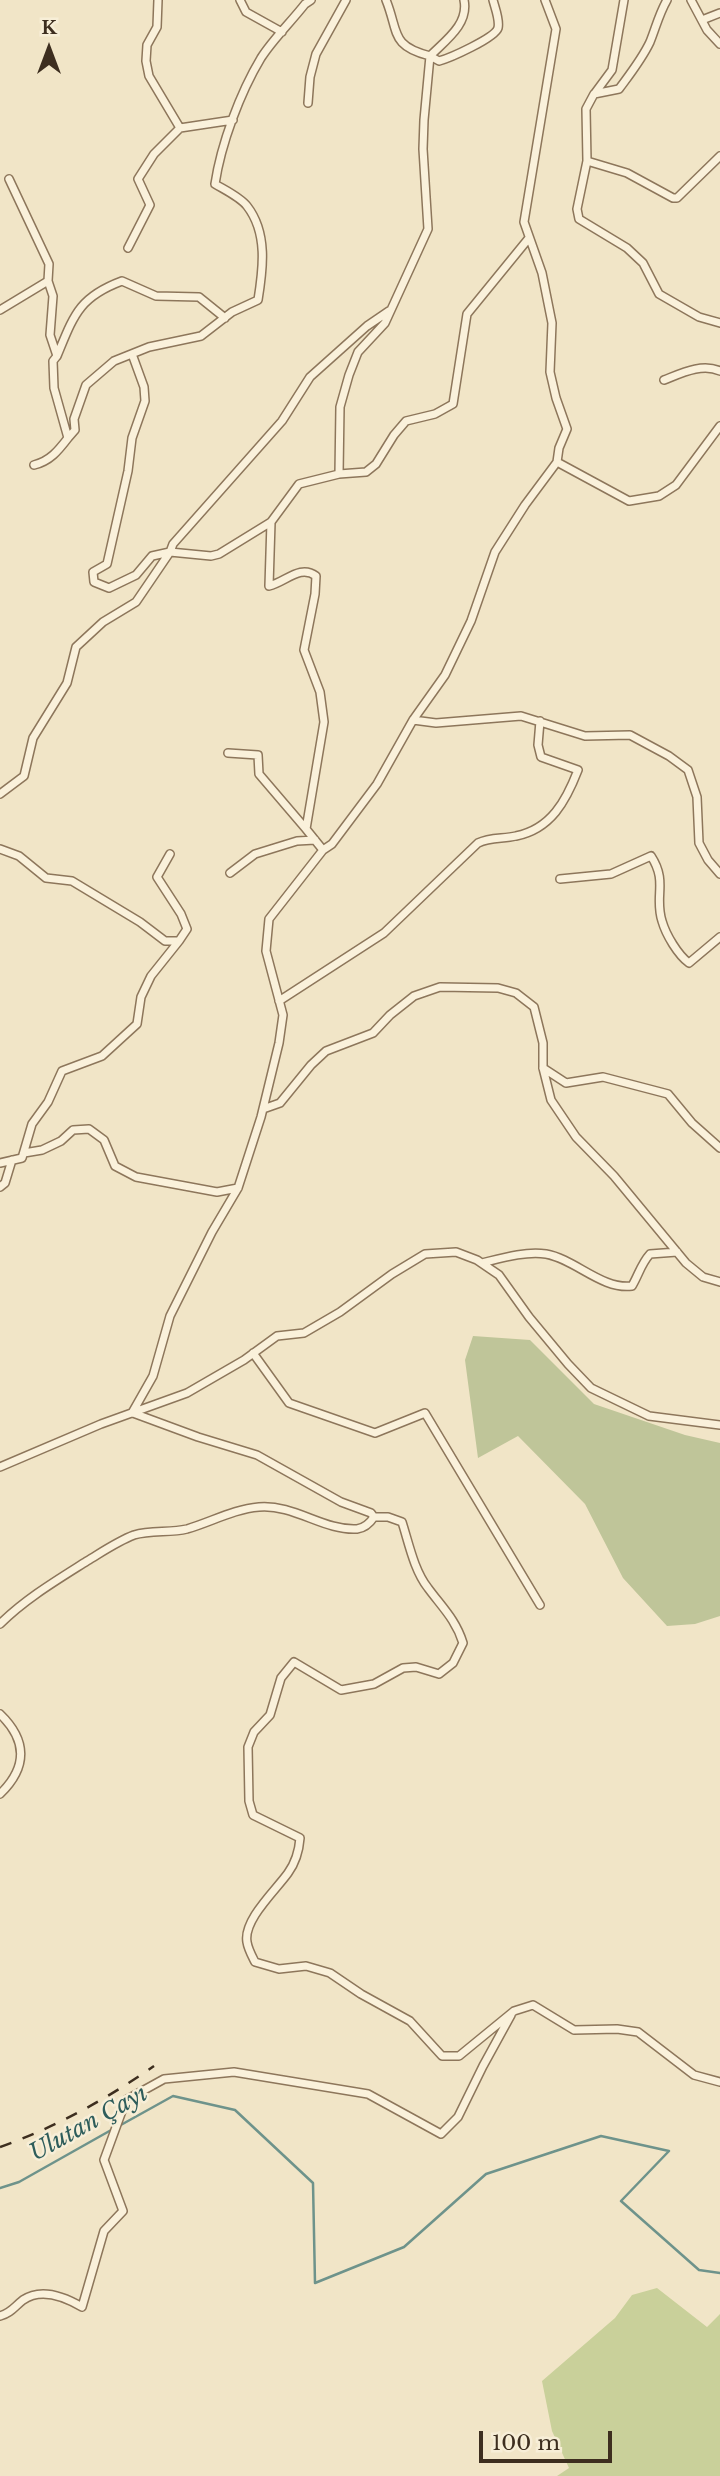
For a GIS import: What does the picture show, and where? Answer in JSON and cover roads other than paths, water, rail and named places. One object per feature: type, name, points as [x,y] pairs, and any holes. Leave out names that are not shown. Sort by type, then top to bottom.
[{"type":"street","points":[[158,0],[157,27],[147,45],[146,61],[149,76],[180,128]]},
{"type":"street","points":[[240,0],[246,12],[282,32]]},
{"type":"street","points":[[34,465],[45,462],[58,452],[75,430],[74,419],[86,385],[114,361],[149,347],[201,336],[232,312],[257,300],[263,255],[260,228],[246,204],[215,184],[218,164],[233,120],[261,58],[311,0]]},
{"type":"street","points":[[308,103],[310,77],[316,54],[346,0]]},
{"type":"street","points":[[386,0],[397,38],[407,49],[439,61],[456,56],[496,33],[499,25],[493,0]]},
{"type":"street","points":[[339,474],[341,407],[349,375],[358,352],[385,323],[428,229],[423,149],[430,56],[464,19],[464,0]]},
{"type":"street","points":[[132,1413],[153,1376],[170,1316],[212,1232],[238,1188],[263,1109],[279,1044],[282,1015],[266,951],[269,919],[323,850],[332,844],[377,784],[413,720],[445,675],[471,621],[495,552],[525,505],[557,463],[559,448],[567,429],[550,372],[552,323],[544,285],[524,222],[556,29],[545,0]]},
{"type":"street","points":[[624,0],[612,70],[586,109],[586,161],[577,209],[579,219],[627,247],[643,263],[659,294],[699,317],[720,323]]},
{"type":"street","points":[[594,94],[619,89],[638,64],[650,41],[658,14],[667,0]]},
{"type":"street","points":[[691,0],[707,30],[720,44]]},
{"type":"street","points":[[702,20],[720,13]]},
{"type":"street","points":[[128,248],[149,205],[138,179],[154,154],[180,128],[233,120]]},
{"type":"street","points":[[586,161],[627,173],[677,198],[720,156]]},
{"type":"street","points":[[9,179],[48,264],[48,281],[53,296],[50,335],[57,356]]},
{"type":"street","points":[[132,354],[144,387],[145,401],[132,439],[111,552],[107,564],[93,572],[94,582],[109,588],[136,575],[152,556],[170,552],[219,554],[271,522],[299,484],[339,474],[366,472],[376,464],[406,421],[435,414],[453,404],[467,314],[529,238]]},
{"type":"street","points":[[0,310],[48,281]]},
{"type":"street","points":[[68,438],[54,388],[53,360],[71,322],[86,300],[99,290],[122,281],[156,296],[200,297],[225,318]]},
{"type":"street","points":[[0,794],[24,776],[33,738],[66,683],[76,647],[103,622],[136,602],[173,544],[282,421],[310,377],[367,326],[389,311]]},
{"type":"street","points":[[664,380],[686,371],[711,368],[720,371]]},
{"type":"street","points":[[557,463],[629,500],[659,496],[676,485],[720,426]]},
{"type":"street","points":[[271,522],[269,586],[303,570],[309,570],[316,576],[304,650],[320,691],[324,722],[306,829]]},
{"type":"street","points":[[413,720],[436,723],[521,716],[584,736],[630,735],[669,756],[688,770],[697,797],[699,843],[720,874]]},
{"type":"street","points":[[279,1001],[384,933],[478,843],[486,839],[525,834],[554,816],[564,803],[578,771],[541,757],[538,746],[540,721]]},
{"type":"street","points":[[228,752],[258,755],[260,774],[323,850]]},
{"type":"street","points":[[230,873],[254,854],[297,841],[315,840]]},
{"type":"street","points":[[0,849],[19,856],[46,878],[72,881],[141,922],[164,941],[179,941]]},
{"type":"street","points":[[0,1163],[22,1158],[32,1124],[48,1102],[62,1071],[102,1056],[137,1024],[141,997],[151,975],[187,929],[157,877],[170,853]]},
{"type":"street","points":[[560,879],[611,873],[650,856],[660,869],[661,920],[681,957],[689,963],[720,937]]},
{"type":"street","points":[[263,1109],[280,1102],[326,1051],[373,1033],[414,996],[440,987],[498,988],[516,993],[534,1007],[543,1043],[543,1068],[551,1100],[576,1137],[614,1176],[677,1252],[703,1277],[720,1282]]},
{"type":"street","points":[[543,1068],[566,1083],[603,1077],[668,1094],[692,1123],[720,1148]]},
{"type":"street","points":[[24,1153],[42,1150],[61,1141],[73,1130],[89,1129],[104,1140],[115,1166],[136,1177],[218,1192],[238,1188]]},
{"type":"street","points":[[0,1187],[5,1183],[12,1160]]},
{"type":"street","points":[[0,1467],[187,1393],[277,1336],[304,1333],[340,1312],[425,1254],[456,1252],[482,1263],[499,1275],[529,1317],[591,1388],[649,1416],[720,1425]]},
{"type":"street","points":[[482,1263],[515,1255],[546,1254],[625,1287],[632,1286],[641,1263],[650,1254],[677,1252]]},
{"type":"street","points":[[253,1353],[289,1403],[362,1429],[374,1433],[425,1413],[540,1605]]},
{"type":"street","points":[[132,1413],[198,1437],[257,1454],[341,1502],[372,1513],[374,1517]]},
{"type":"street","points":[[0,1623],[45,1588],[134,1535],[188,1528],[245,1509],[261,1507],[285,1509],[356,1529],[365,1527],[374,1517],[388,1517],[402,1522],[416,1567],[427,1587],[457,1625],[463,1643],[453,1663],[439,1674],[416,1667],[403,1668],[374,1684],[341,1690],[294,1662],[281,1678],[270,1716],[254,1732],[248,1747],[248,1801],[253,1815],[300,1838],[299,1852],[289,1873],[273,1890],[253,1920],[246,1940],[255,1962],[279,1969],[306,1966],[330,1973],[410,2021],[442,2056],[459,2056],[514,2011],[533,2005],[574,2030],[617,2029],[638,2032],[694,2075],[720,2082]]},
{"type":"street","points":[[0,1714],[18,1734],[20,1745],[20,1760],[15,1774],[0,1794]]},
{"type":"street","points":[[0,2316],[11,2312],[34,2294],[66,2297],[82,2307],[104,2231],[123,2211],[104,2160],[126,2100],[164,2079],[234,2072],[368,2094],[441,2134],[458,2117],[482,2066],[514,2011]]},
{"type":"waterway","name":"Ulutan Çayı","points":[[119,2126],[173,2096],[235,2110],[313,2183],[315,2283],[404,2247],[486,2174],[601,2136],[669,2151],[621,2201],[699,2270],[720,2273]]},
{"type":"waterway","name":"Ulutan Çayı","points":[[0,2188],[19,2182],[113,2129]]},
{"type":"railway","points":[[0,2147],[80,2112],[154,2066]]}]
